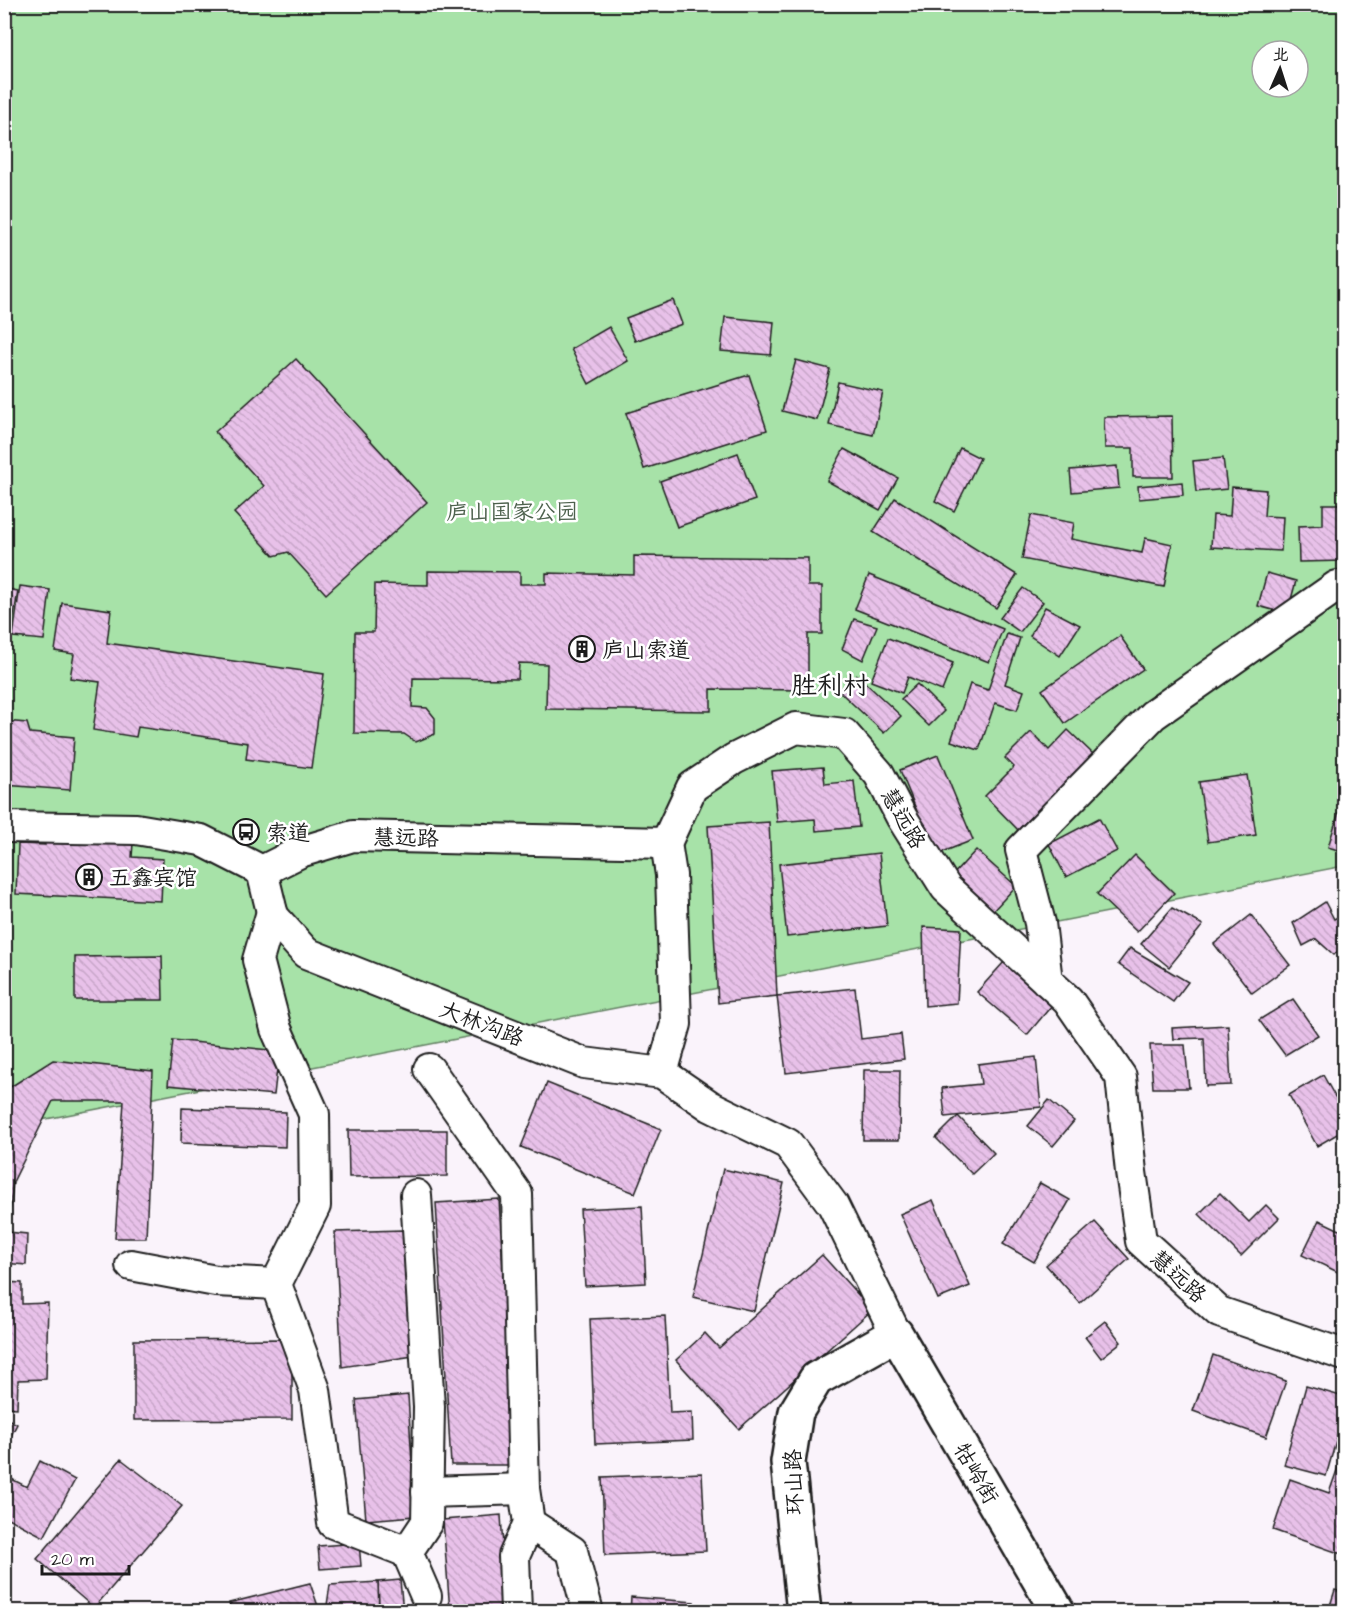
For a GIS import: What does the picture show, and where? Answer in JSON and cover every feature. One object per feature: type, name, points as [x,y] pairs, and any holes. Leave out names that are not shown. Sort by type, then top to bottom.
[{"type":"street","points":[[1047,981],[1040,923],[1021,850],[1153,715],[1337,586],[1344,585]]},
{"type":"street","name":"慧远路","points":[[262,871],[300,852],[353,836],[666,843],[692,787],[734,759],[796,728],[844,734],[879,774],[902,818],[946,888],[1068,1000],[1121,1077],[1141,1241],[1219,1312],[1344,1355]]},
{"type":"street","points":[[4,827],[136,829],[201,840],[262,871]]},
{"type":"street","points":[[662,1073],[676,1024],[671,875],[666,843]]},
{"type":"street","name":"大林沟路","points":[[262,871],[273,916],[306,953],[584,1063],[662,1073],[710,1106],[788,1144],[833,1204],[896,1334]]},
{"type":"street","points":[[272,912],[258,960],[276,1029],[314,1114],[315,1206],[276,1284],[315,1390],[333,1523],[407,1552],[426,1596]]},
{"type":"street","points":[[429,1069],[517,1194],[524,1489],[529,1523],[514,1556],[516,1611]]},
{"type":"street","points":[[407,1552],[427,1522],[429,1407],[416,1195]]},
{"type":"street","points":[[131,1265],[216,1281],[276,1284]]},
{"type":"street","name":"环山路","points":[[804,1611],[788,1462],[795,1412],[816,1379],[896,1334]]},
{"type":"street","name":"牯岭街","points":[[896,1334],[1058,1611]]},
{"type":"street","points":[[427,1492],[524,1489]]},
{"type":"street","points":[[529,1523],[572,1551],[588,1611]]},
{"type":"green space","name":"庐山国家公园","points":[[5,5],[1344,5],[1344,866],[5,1127]]},
{"type":"building","points":[[673,300],[682,324],[635,341],[626,318]]},
{"type":"building","points":[[725,317],[774,322],[771,355],[721,351]]},
{"type":"building","points":[[609,327],[628,361],[589,384],[571,349]]},
{"type":"building","points":[[296,359],[427,502],[326,594],[288,552],[274,556],[234,513],[264,486],[215,432]]},
{"type":"building","points":[[796,360],[830,369],[817,420],[782,411]]},
{"type":"building","points":[[749,375],[767,430],[644,469],[626,413]]},
{"type":"building","points":[[838,382],[883,392],[873,435],[829,425]]},
{"type":"building","points":[[1172,416],[1173,477],[1133,477],[1133,448],[1105,448],[1104,417]]},
{"type":"building","points":[[960,448],[980,458],[954,511],[935,501]]},
{"type":"building","points":[[844,449],[898,478],[880,510],[827,481]]},
{"type":"building","points":[[738,453],[755,500],[677,527],[660,481]]},
{"type":"building","points":[[1223,458],[1227,489],[1196,492],[1193,461]]},
{"type":"building","points":[[1117,466],[1119,488],[1072,492],[1070,470]]},
{"type":"building","points":[[1182,482],[1183,495],[1139,499],[1138,486]]},
{"type":"building","points":[[1232,487],[1266,490],[1264,516],[1283,517],[1281,551],[1211,547],[1213,515],[1230,516]]},
{"type":"building","points":[[895,498],[1017,575],[996,608],[873,532]]},
{"type":"building","points":[[1323,504],[1344,504],[1344,561],[1299,562],[1298,526],[1323,525]]},
{"type":"building","points":[[1031,515],[1074,523],[1071,539],[1142,553],[1145,538],[1172,544],[1164,587],[1022,559]]},
{"type":"building","name":"庐山索道","points":[[634,556],[808,558],[808,586],[822,586],[822,634],[808,634],[808,690],[711,689],[711,711],[546,709],[547,664],[519,663],[518,679],[413,678],[412,707],[427,708],[435,718],[435,734],[416,742],[404,734],[354,733],[355,632],[374,632],[375,584],[428,585],[428,571],[520,572],[520,584],[546,584],[546,573],[634,575]]},
{"type":"building","points":[[1267,573],[1296,581],[1287,614],[1258,606]]},
{"type":"building","points":[[869,575],[1003,629],[989,662],[855,609]]},
{"type":"building","points":[[20,586],[50,590],[44,640],[13,637]]},
{"type":"building","points":[[4,588],[18,591],[8,652],[4,652]]},
{"type":"building","points":[[1023,588],[1043,602],[1020,632],[1000,618]]},
{"type":"building","points":[[62,603],[111,610],[107,643],[324,674],[311,768],[246,759],[248,743],[138,727],[136,737],[93,730],[100,682],[70,678],[74,654],[55,651]]},
{"type":"building","points":[[1045,607],[1080,625],[1060,656],[1030,636]]},
{"type":"building","points":[[854,619],[877,626],[863,660],[842,649]]},
{"type":"building","points":[[1007,634],[1020,638],[1005,684],[1024,691],[1017,710],[995,703],[979,750],[951,741],[970,684],[988,690]]},
{"type":"building","points":[[1120,636],[1143,669],[1065,723],[1042,690]]},
{"type":"building","points":[[888,638],[953,663],[942,691],[908,677],[902,693],[871,681]]},
{"type":"building","points":[[857,675],[901,716],[884,733],[840,692]]},
{"type":"building","points":[[917,684],[944,711],[929,726],[901,699]]},
{"type":"building","points":[[4,721],[27,723],[30,733],[74,737],[70,790],[4,785]]},
{"type":"building","points":[[1068,730],[1093,754],[1018,830],[985,796],[1014,767],[1005,758],[1031,732],[1049,750]]},
{"type":"building","points":[[938,755],[973,840],[935,855],[900,770]]},
{"type":"building","points":[[823,767],[825,784],[854,781],[859,827],[816,831],[815,819],[777,822],[772,771]]},
{"type":"building","points":[[1247,775],[1256,835],[1208,842],[1199,782]]},
{"type":"building","points":[[1344,795],[1344,852],[1328,847]]},
{"type":"building","points":[[1099,818],[1117,851],[1066,877],[1049,844]]},
{"type":"building","points":[[769,822],[777,996],[718,1003],[708,826]]},
{"type":"building","name":"五鑫宾馆","points":[[43,839],[133,843],[132,857],[163,859],[161,901],[16,894],[18,844],[45,845]]},
{"type":"building","points":[[976,850],[1016,886],[991,913],[951,877]]},
{"type":"building","points":[[879,853],[887,926],[787,937],[779,864]]},
{"type":"building","points":[[1135,855],[1174,893],[1137,932],[1097,894]]},
{"type":"building","points":[[1325,902],[1334,919],[1344,914],[1344,945],[1334,955],[1316,939],[1303,946],[1293,923]]},
{"type":"building","points":[[1172,908],[1203,925],[1169,967],[1141,944]]},
{"type":"building","points":[[1251,915],[1290,965],[1252,993],[1214,944]]},
{"type":"building","points":[[923,927],[961,929],[957,1003],[925,1006]]},
{"type":"building","points":[[1130,948],[1188,982],[1173,1002],[1118,964]]},
{"type":"building","points":[[162,956],[163,1000],[75,1000],[75,957]]},
{"type":"building","points":[[1004,962],[1053,1004],[1027,1035],[977,992]]},
{"type":"building","points":[[855,988],[861,1039],[901,1034],[904,1059],[786,1073],[777,996]]},
{"type":"building","points":[[1293,999],[1318,1035],[1285,1055],[1259,1020]]},
{"type":"building","points":[[1228,1025],[1231,1085],[1206,1086],[1204,1038],[1173,1039],[1172,1028]]},
{"type":"building","points":[[173,1040],[279,1051],[274,1095],[168,1085]]},
{"type":"building","points":[[1150,1045],[1185,1045],[1189,1088],[1153,1088]]},
{"type":"building","points":[[1036,1057],[1041,1107],[945,1117],[942,1088],[981,1084],[978,1064]]},
{"type":"building","points":[[53,1060],[153,1071],[146,1238],[115,1238],[124,1101],[53,1101],[13,1182],[8,1232],[27,1234],[26,1265],[4,1263],[4,1091]]},
{"type":"building","points":[[864,1070],[900,1070],[899,1140],[863,1140]]},
{"type":"building","points":[[1323,1075],[1344,1113],[1344,1130],[1317,1146],[1289,1095]]},
{"type":"building","points":[[547,1083],[661,1129],[635,1193],[521,1147]]},
{"type":"building","points":[[1049,1100],[1074,1121],[1053,1146],[1028,1126]]},
{"type":"building","points":[[182,1108],[286,1112],[285,1147],[181,1143]]},
{"type":"building","points":[[958,1116],[994,1153],[972,1174],[936,1138]]},
{"type":"building","points":[[348,1130],[447,1130],[447,1176],[349,1177]]},
{"type":"building","points":[[723,1169],[784,1183],[754,1311],[693,1297]]},
{"type":"building","points":[[1040,1183],[1070,1200],[1034,1262],[1003,1244]]},
{"type":"building","points":[[1220,1193],[1249,1222],[1266,1205],[1279,1218],[1241,1256],[1199,1214]]},
{"type":"building","points":[[499,1199],[514,1465],[451,1465],[436,1203]]},
{"type":"building","points":[[933,1200],[970,1286],[938,1299],[900,1214]]},
{"type":"building","points":[[642,1206],[646,1283],[585,1286],[580,1209]]},
{"type":"building","points":[[1319,1220],[1344,1232],[1344,1275],[1302,1255]]},
{"type":"building","points":[[1095,1222],[1129,1259],[1080,1303],[1046,1265]]},
{"type":"building","points":[[403,1230],[413,1356],[342,1367],[335,1232]]},
{"type":"building","points":[[822,1255],[872,1310],[739,1429],[676,1360],[705,1333],[719,1348]]},
{"type":"building","points":[[4,1282],[22,1283],[22,1304],[48,1303],[46,1379],[18,1380],[17,1408],[4,1407]]},
{"type":"building","points":[[665,1316],[670,1413],[692,1412],[693,1440],[595,1444],[590,1319]]},
{"type":"building","points":[[1105,1321],[1121,1342],[1101,1358],[1085,1337]]},
{"type":"building","points":[[292,1339],[292,1419],[134,1420],[134,1340]]},
{"type":"building","points":[[1213,1355],[1286,1381],[1266,1437],[1193,1411]]},
{"type":"building","points":[[1306,1386],[1344,1397],[1344,1436],[1338,1434],[1326,1476],[1284,1465]]},
{"type":"building","points":[[408,1395],[415,1516],[366,1520],[356,1400]]},
{"type":"building","points":[[4,1417],[17,1424],[4,1449]]},
{"type":"building","points":[[1344,1450],[1344,1555],[1273,1530],[1290,1479],[1329,1493]]},
{"type":"building","points":[[121,1459],[182,1506],[94,1608],[37,1559]]},
{"type":"building","points":[[40,1461],[75,1480],[44,1537],[4,1516],[4,1475],[27,1487]]},
{"type":"building","points":[[702,1473],[706,1551],[605,1555],[602,1477]]},
{"type":"building","points":[[501,1515],[507,1612],[450,1612],[443,1520]]},
{"type":"building","points":[[359,1543],[361,1566],[320,1569],[318,1546]]},
{"type":"building","points":[[400,1580],[403,1612],[379,1612],[378,1582]]},
{"type":"building","points":[[378,1582],[379,1612],[326,1612],[330,1585]]},
{"type":"building","points":[[310,1583],[320,1612],[232,1612],[229,1603]]},
{"type":"building","points":[[1335,1590],[1344,1593],[1344,1612],[1328,1612]]},
{"type":"building","points":[[631,1597],[694,1602],[693,1612],[630,1612]]},
{"type":"place","name":"庐山索道","points":[[582,649]]},
{"type":"place","name":"索道","points":[[246,832]]},
{"type":"place","name":"五鑫宾馆","points":[[89,877]]},
{"type":"district","name":"胜利村","points":[[830,685]]}]
